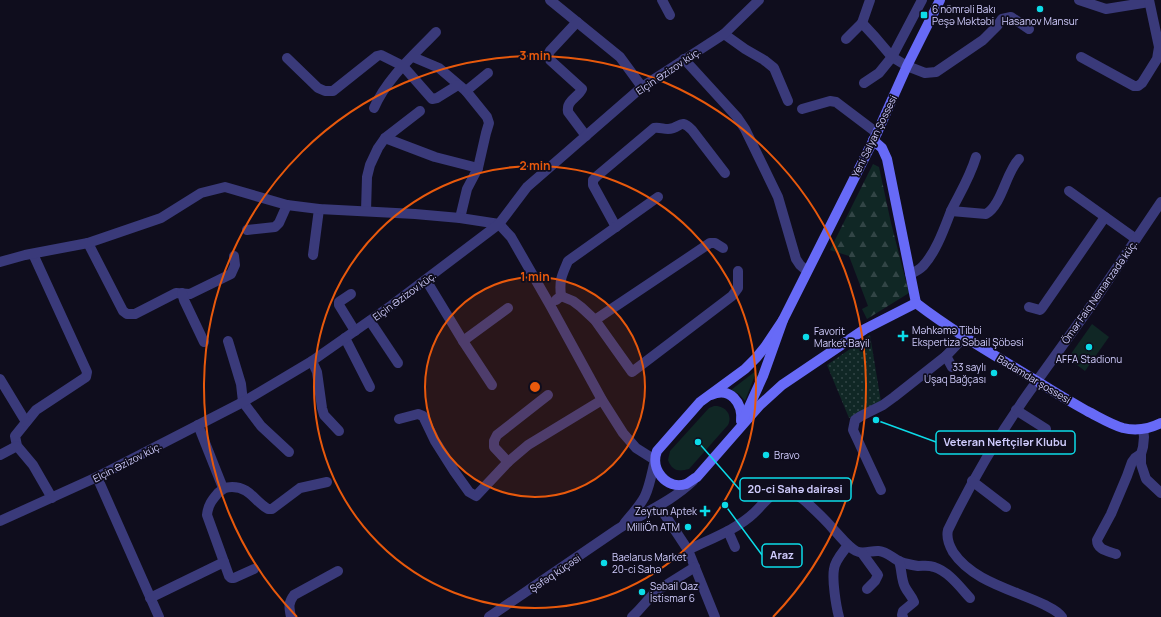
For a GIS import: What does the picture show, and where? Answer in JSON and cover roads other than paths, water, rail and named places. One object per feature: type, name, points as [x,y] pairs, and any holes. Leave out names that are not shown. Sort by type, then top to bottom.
[{"type":"main road","name":"Yeni Salyan Şossesi","points":[[783,320],[875,137],[907,66],[940,0]]},
{"type":"main road","points":[[783,320],[765,347],[751,363],[700,402],[657,451],[655,460],[657,470],[660,476],[665,480],[671,484],[678,485],[685,484],[697,477],[760,405],[782,385],[865,329],[916,303],[887,158],[875,137]]},
{"type":"main road","name":"Badamdar şossesi","points":[[916,303],[964,337],[1068,401],[1108,422],[1123,428],[1134,430],[1156,426],[1161,423]]},
{"type":"main road","points":[[737,433],[758,390],[783,320]]},
{"type":"main road","points":[[705,398],[714,394],[728,394],[739,403],[741,421],[737,433]]},
{"type":"street","points":[[550,0],[620,57],[642,87]]},
{"type":"street","points":[[662,0],[670,15]]},
{"type":"street","name":"Elçin Əzizov küç.","points":[[0,521],[97,477],[243,402],[312,361],[426,280],[499,224],[527,188],[642,87],[724,34],[759,0]]},
{"type":"street","points":[[846,38],[862,23],[870,0]]},
{"type":"street","points":[[864,84],[879,73],[892,57],[922,0]]},
{"type":"street","points":[[1079,0],[1106,9],[1149,1],[1159,47],[1159,61],[1142,84],[1138,86],[1134,86],[1081,57]]},
{"type":"street","points":[[862,23],[892,57],[907,66],[926,73],[936,72],[983,40],[1002,19],[1011,17],[1029,29]]},
{"type":"street","points":[[577,22],[548,55],[550,60],[582,89],[580,93],[569,103],[567,108],[568,112],[586,136]]},
{"type":"street","points":[[374,108],[378,98],[390,80],[436,32]]},
{"type":"street","points":[[724,34],[774,68],[788,101]]},
{"type":"street","points":[[287,58],[318,88],[326,91],[333,91],[377,56],[381,55],[403,66],[432,99],[462,88],[488,73]]},
{"type":"street","points":[[413,57],[439,68],[462,88],[487,117],[489,123],[478,168],[467,189],[460,218]]},
{"type":"street","points":[[684,60],[737,117],[745,129],[778,197],[796,259],[807,271]]},
{"type":"street","points":[[802,109],[830,101],[836,102],[875,137]]},
{"type":"street","points":[[366,211],[367,177],[370,165],[378,148],[385,138],[420,111]]},
{"type":"street","points":[[616,227],[593,185],[593,180],[654,128],[659,127],[668,129],[686,124],[725,173]]},
{"type":"street","points":[[385,138],[435,157],[478,168]]},
{"type":"street","points":[[910,274],[923,266],[937,245],[951,211],[969,176],[976,157]]},
{"type":"street","points":[[951,211],[986,214],[989,212],[993,208],[1015,163],[1019,158]]},
{"type":"street","points":[[0,262],[88,243],[161,218],[201,192],[225,187],[287,205],[319,209],[460,218],[499,224],[511,237],[602,400],[629,441],[642,453],[655,460],[648,488],[644,497],[639,506],[620,528]]},
{"type":"street","points":[[1069,191],[1136,239]]},
{"type":"street","points":[[561,296],[560,284],[568,261],[658,197]]},
{"type":"street","name":"Ömər Faiq Nemanzadə küç.","points":[[1062,617],[1058,612],[1037,601],[1001,587],[973,572],[957,558],[947,536],[948,530],[972,481],[998,437],[1094,303],[1161,202]]},
{"type":"street","points":[[247,230],[276,227],[287,205]]},
{"type":"street","points":[[313,255],[319,209]]},
{"type":"street","points":[[1029,307],[1040,310],[1042,308],[1105,217]]},
{"type":"street","points":[[88,243],[123,311],[127,314],[135,314],[176,293],[190,294],[231,274],[235,265],[234,256]]},
{"type":"street","points":[[595,320],[710,243],[715,243],[723,248]]},
{"type":"street","points":[[33,254],[86,372],[86,377],[36,410],[15,436],[16,446],[33,465],[52,498]]},
{"type":"street","points":[[561,296],[573,301],[595,320],[632,372],[732,296],[738,288],[738,271]]},
{"type":"street","points":[[426,280],[492,385]]},
{"type":"street","points":[[182,293],[204,342]]},
{"type":"street","points":[[350,294],[339,302],[339,305],[355,331]]},
{"type":"street","points":[[550,305],[561,296]]},
{"type":"street","points":[[463,341],[508,308]]},
{"type":"street","points":[[370,321],[398,363]]},
{"type":"street","points":[[881,490],[853,430],[855,420],[883,405],[894,397],[946,356],[964,337]]},
{"type":"street","points":[[345,338],[370,387]]},
{"type":"street","points":[[228,341],[241,384],[243,402],[261,426],[289,452]]},
{"type":"street","points":[[946,356],[952,367]]},
{"type":"street","points":[[312,361],[316,372],[324,415],[339,431]]},
{"type":"street","points":[[0,379],[26,422]]},
{"type":"street","points":[[508,462],[494,448],[494,441],[497,435],[548,395]]},
{"type":"street","points":[[399,419],[418,414],[423,416],[435,442],[454,471],[469,492],[476,496],[508,462],[528,445],[602,400]]},
{"type":"street","points":[[1016,410],[1046,429]]},
{"type":"street","points":[[198,425],[223,488]]},
{"type":"street","points":[[1143,429],[1143,447],[1140,454],[1141,464],[1146,479],[1161,493]]},
{"type":"street","points":[[0,455],[16,446]]},
{"type":"street","points":[[1116,554],[1100,549],[1097,544],[1097,540],[1111,514],[1134,458],[1140,454]]},
{"type":"street","points":[[97,477],[159,617]]},
{"type":"street","points":[[620,528],[677,494],[697,477]]},
{"type":"street","points":[[972,481],[1006,507]]},
{"type":"street","points":[[254,569],[234,578],[229,576],[207,515],[211,501],[223,488],[243,488],[268,509],[272,509],[300,488],[327,482]]},
{"type":"street","points":[[688,550],[728,531],[754,513],[764,502],[779,491],[786,490],[792,492],[814,509],[848,545],[857,552],[862,553],[880,551],[899,561],[917,566],[934,567],[948,575],[970,598]]},
{"type":"street","points":[[658,506],[688,550],[715,617]]},
{"type":"street","name":"Şəfəq küçəsi","points":[[489,617],[620,528]]},
{"type":"street","points":[[728,531],[735,547]]},
{"type":"street","points":[[838,617],[833,578],[834,569],[836,561],[848,545]]},
{"type":"street","points":[[862,553],[878,575],[875,581],[867,589]]},
{"type":"street","points":[[899,561],[903,581],[913,597],[914,602],[903,611],[903,617]]},
{"type":"street","points":[[150,598],[224,562]]},
{"type":"street","points":[[632,617],[655,592],[695,567]]},
{"type":"street","points":[[291,617],[289,604],[294,595],[338,570]]},
{"type":"place","name":"Hasanov Mansur","points":[[1040,9]]},
{"type":"place","name":"6 nömrəli Bakı Peşə Məktəbi","points":[[924,15]]},
{"type":"place","name":"Məhkəmə Tibbi Ekspertiza Səbail Şöbəsi","points":[[903,336]]},
{"type":"place","name":"Favorit Market Bayil","points":[[806,337]]},
{"type":"place","name":"AFFA Stadionu","points":[[1089,347]]},
{"type":"place","name":"33 saylı Uşaq Bağçası","points":[[994,373]]},
{"type":"place","name":"Veteran Neftçilər Klubu","points":[[876,420]]},
{"type":"place","name":"20-ci Sahə dairəsi","points":[[698,442]]},
{"type":"place","name":"Bravo","points":[[766,455]]},
{"type":"place","name":"Araz","points":[[725,505]]},
{"type":"place","name":"Zeytun Aptek","points":[[705,511]]},
{"type":"place","name":"MilliÖn ATM","points":[[688,527]]},
{"type":"place","name":"Baelarus Market 20-ci Sahə","points":[[604,563]]},
{"type":"place","name":"Səbail Qaz İstismar 6","points":[[642,592]]}]
